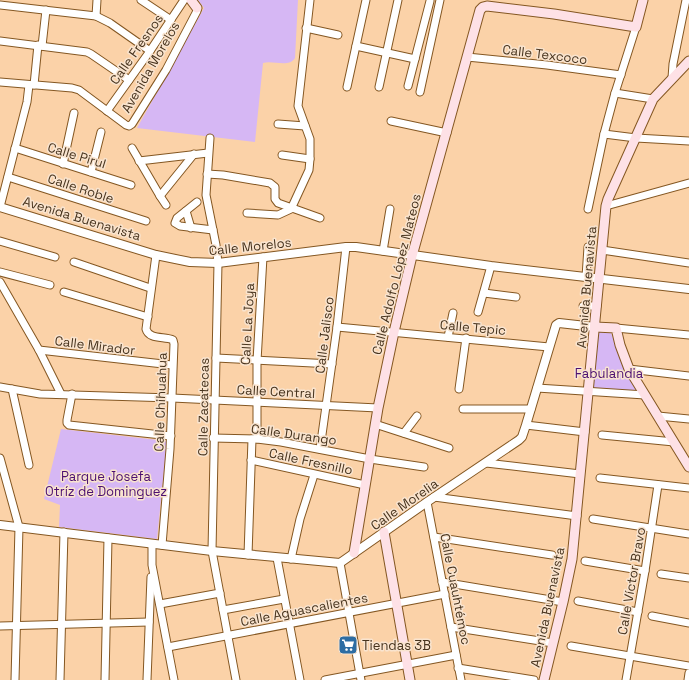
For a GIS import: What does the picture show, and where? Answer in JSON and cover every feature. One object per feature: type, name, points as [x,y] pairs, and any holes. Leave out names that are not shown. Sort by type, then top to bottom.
[{"type":"main road","name":"Avenida Morelos","points":[[191,0],[198,8]]},
{"type":"main road","points":[[636,27],[643,0]]},
{"type":"main road","name":"Calle Adolfo López Mateos","points":[[354,553],[375,424],[394,332],[412,256],[480,10],[487,6],[554,14],[636,27]]},
{"type":"main road","name":"Avenida Buenavista","points":[[544,680],[572,559],[606,206],[653,99],[689,61]]},
{"type":"main road","points":[[595,327],[616,328],[620,345],[629,369],[688,464]]},
{"type":"main road","points":[[384,532],[410,680]]},
{"type":"street","points":[[96,16],[97,0]]},
{"type":"street","points":[[141,0],[171,20]]},
{"type":"street","name":"Calle Fresnos","points":[[107,111],[184,0]]},
{"type":"street","points":[[247,213],[278,215],[291,209],[309,170],[310,139],[298,106],[310,0]]},
{"type":"street","points":[[347,87],[366,0]]},
{"type":"street","points":[[379,87],[398,0]]},
{"type":"street","points":[[420,92],[440,0]]},
{"type":"street","points":[[672,78],[673,64],[686,0]]},
{"type":"street","points":[[408,86],[430,1]]},
{"type":"street","points":[[0,5],[96,16],[110,23],[150,51]]},
{"type":"street","name":"Avenida Morelos","points":[[107,111],[126,125],[129,126],[132,124],[166,70],[198,8]]},
{"type":"street","points":[[0,207],[31,85],[46,10]]},
{"type":"street","points":[[588,209],[604,134],[615,93],[636,27]]},
{"type":"street","points":[[306,28],[338,34]]},
{"type":"street","points":[[0,41],[91,54],[129,80]]},
{"type":"street","points":[[356,46],[415,59]]},
{"type":"street","name":"Calle Texcoco","points":[[467,57],[547,65],[621,75]]},
{"type":"street","points":[[0,82],[72,88],[79,90],[107,111]]},
{"type":"street","points":[[615,93],[653,99]]},
{"type":"street","points":[[63,164],[74,113]]},
{"type":"street","points":[[391,121],[446,133]]},
{"type":"street","points":[[278,124],[305,126]]},
{"type":"street","points":[[91,172],[101,132]]},
{"type":"street","points":[[604,134],[636,138],[689,141]]},
{"type":"street","points":[[210,138],[206,195],[218,263]]},
{"type":"street","name":"Calle Pirul","points":[[15,148],[131,185]]},
{"type":"street","points":[[132,148],[166,205]]},
{"type":"street","points":[[139,161],[208,153]]},
{"type":"street","points":[[160,196],[194,154]]},
{"type":"street","points":[[282,155],[310,159]]},
{"type":"street","points":[[207,174],[270,183],[275,187],[276,201],[278,203],[291,209],[320,218]]},
{"type":"street","name":"Calle Roble","points":[[8,177],[146,221]]},
{"type":"street","points":[[606,206],[689,183]]},
{"type":"street","points":[[196,202],[177,218],[175,223],[180,226],[213,230]]},
{"type":"street","name":"Avenida Buenavista","points":[[0,207],[156,255]]},
{"type":"street","points":[[383,251],[390,209]]},
{"type":"street","points":[[186,211],[191,228]]},
{"type":"street","points":[[0,241],[55,257]]},
{"type":"street","points":[[586,277],[588,246]]},
{"type":"street","name":"Calle Morelos","points":[[156,255],[190,262],[218,263],[346,247],[491,266],[689,289]]},
{"type":"street","name":"Calle Jalisco","points":[[320,449],[338,327],[346,247]]},
{"type":"street","points":[[602,250],[689,263]]},
{"type":"street","name":"Calle Chihuahua","points":[[156,255],[150,288],[147,332],[150,335],[169,338],[173,340],[174,344],[172,365],[171,436],[162,545]]},
{"type":"street","name":"Calle La Joya","points":[[248,555],[251,460],[255,439],[257,402],[257,361],[262,257]]},
{"type":"street","points":[[74,262],[150,288]]},
{"type":"street","name":"Calle Zacatecas","points":[[218,263],[212,551],[236,680]]},
{"type":"street","points":[[478,312],[491,266]]},
{"type":"street","points":[[0,272],[50,285]]},
{"type":"street","points":[[0,282],[39,350],[61,394]]},
{"type":"street","points":[[64,292],[148,317]]},
{"type":"street","points":[[484,293],[516,297]]},
{"type":"street","points":[[582,306],[597,306]]},
{"type":"street","points":[[448,337],[453,313]]},
{"type":"street","points":[[584,432],[526,425],[557,323],[595,327]]},
{"type":"street","name":"Calle Tepic","points":[[338,327],[549,347]]},
{"type":"street","points":[[616,328],[689,335]]},
{"type":"street","points":[[459,389],[466,338]]},
{"type":"street","name":"Calle Mirador","points":[[39,350],[172,365]]},
{"type":"street","points":[[216,358],[332,364]]},
{"type":"street","points":[[629,369],[689,376]]},
{"type":"street","name":"Calle Central","points":[[0,387],[40,394],[172,398],[378,408]]},
{"type":"street","points":[[537,388],[645,395]]},
{"type":"street","points":[[12,389],[29,465]]},
{"type":"street","points":[[72,394],[67,424],[69,425],[171,436]]},
{"type":"street","points":[[462,409],[531,410]]},
{"type":"street","points":[[404,433],[418,416]]},
{"type":"street","points":[[658,416],[689,419]]},
{"type":"street","points":[[375,424],[449,448]]},
{"type":"street","name":"Calle Morelia","points":[[340,563],[522,437],[526,425]]},
{"type":"street","points":[[602,435],[674,442]]},
{"type":"street","name":"Calle Durango","points":[[214,438],[255,439],[424,467]]},
{"type":"street","points":[[0,458],[19,527],[15,680]]},
{"type":"street","name":"Calle Fresnillo","points":[[251,460],[365,485]]},
{"type":"street","points":[[486,463],[580,474]]},
{"type":"street","points":[[292,560],[300,519],[314,475]]},
{"type":"street","points":[[600,478],[689,488]]},
{"type":"street","name":"Calle Víctor Bravo","points":[[626,680],[646,571],[658,485]]},
{"type":"street","points":[[430,500],[577,516]]},
{"type":"street","name":"Calle Cuauhtémoc","points":[[430,500],[434,537],[461,680]]},
{"type":"street","points":[[593,519],[689,534]]},
{"type":"street","points":[[0,525],[292,560],[340,563],[350,612],[360,677]]},
{"type":"street","points":[[60,680],[64,532]]},
{"type":"street","points":[[434,537],[552,555]]},
{"type":"street","points":[[105,680],[108,538]]},
{"type":"street","points":[[148,680],[152,544]]},
{"type":"street","points":[[277,558],[300,680]]},
{"type":"street","points":[[585,561],[646,571]]},
{"type":"street","points":[[152,565],[174,680]]},
{"type":"street","points":[[661,574],[689,578]]},
{"type":"street","points":[[442,582],[563,602]]},
{"type":"street","points":[[160,604],[220,593]]},
{"type":"street","name":"Calle Aguascalientes","points":[[168,647],[445,594]]},
{"type":"street","points":[[223,610],[284,599]]},
{"type":"street","points":[[578,601],[638,612]]},
{"type":"street","points":[[652,616],[689,623]]},
{"type":"street","points":[[0,626],[149,622]]},
{"type":"street","points":[[451,627],[553,643]]},
{"type":"street","points":[[571,646],[689,666]]},
{"type":"street","points":[[325,680],[360,677],[407,664],[456,655]]},
{"type":"street","points":[[458,668],[534,680]]},
{"type":"street","points":[[688,680],[689,673]]},
{"type":"green space","points":[[198,0],[298,0],[295,58],[289,63],[263,63],[255,142],[137,128],[204,8]]},
{"type":"green space","name":"Fabulandia","points":[[597,329],[610,330],[618,352],[639,392],[591,388]]},
{"type":"green space","name":"Parque Josefa Otríz de Dominguez","points":[[61,429],[167,441],[157,539],[59,527],[60,505],[44,499]]},
{"type":"place","name":"Tiendas 3B","points":[[348,645]]}]
